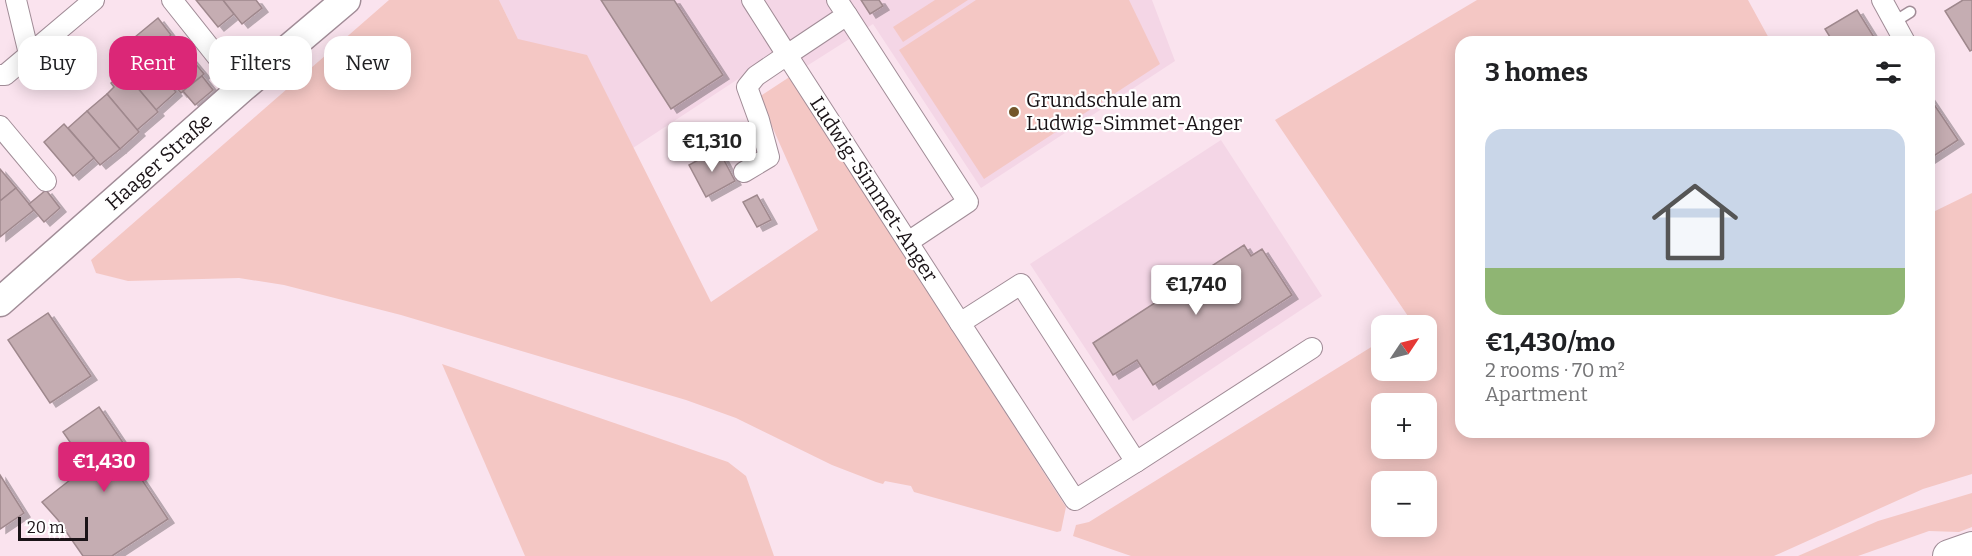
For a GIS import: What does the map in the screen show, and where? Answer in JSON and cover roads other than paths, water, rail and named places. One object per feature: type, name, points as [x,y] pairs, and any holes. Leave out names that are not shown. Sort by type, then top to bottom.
[{"type":"main road","points":[[1949,556],[1972,548]]},
{"type":"street","points":[[16,0],[25,36]]},
{"type":"street","points":[[51,36],[94,0]]},
{"type":"street","points":[[172,0],[209,47]]},
{"type":"street","name":"Haager Straße","points":[[303,36],[346,0]]},
{"type":"street","name":"Ludwig-Simmet-Anger","points":[[752,0],[1074,500],[1312,348]]},
{"type":"street","points":[[1882,0],[1902,17],[1904,36]]},
{"type":"street","points":[[744,172],[769,157],[747,87],[756,76],[787,55],[842,8],[968,202],[908,242]]},
{"type":"street","points":[[2,78],[18,64]]},
{"type":"street","name":"Haager Straße","points":[[0,302],[240,90]]},
{"type":"street","points":[[0,126],[46,181]]},
{"type":"street","points":[[960,323],[1021,284],[1136,462]]},
{"type":"place","name":"Grundschule am Ludwig-Simmet-Anger","points":[[1014,112]]}]
